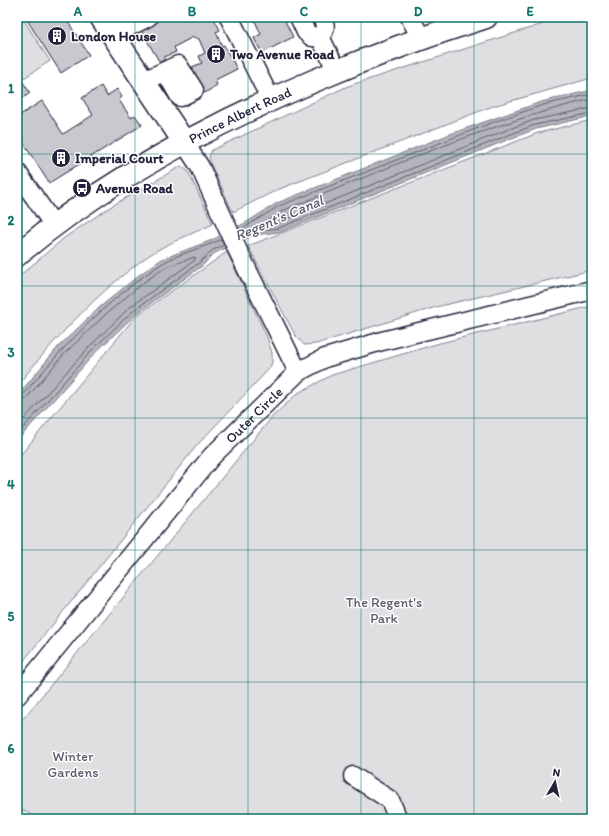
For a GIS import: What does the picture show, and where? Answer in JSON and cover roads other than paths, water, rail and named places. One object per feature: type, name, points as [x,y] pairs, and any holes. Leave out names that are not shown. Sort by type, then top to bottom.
[{"type":"main road","points":[[101,17],[184,142]]},
{"type":"main road","name":"Prince Albert Road","points":[[17,255],[53,224],[104,190],[184,142],[271,100],[337,71],[421,38],[457,21],[486,17]]},
{"type":"street","points":[[113,35],[148,17]]},
{"type":"street","points":[[229,17],[271,100]]},
{"type":"street","points":[[299,17],[306,32],[312,37],[320,37]]},
{"type":"street","points":[[320,37],[324,32],[325,23],[322,17]]},
{"type":"street","points":[[410,17],[421,38]]},
{"type":"street","points":[[320,37],[337,71]]},
{"type":"street","points":[[144,81],[165,71]]},
{"type":"street","points":[[184,142],[205,177],[254,284],[298,372]]},
{"type":"street","points":[[17,172],[53,224]]},
{"type":"street","name":"Outer Circle","points":[[17,696],[212,456],[298,372],[325,358],[382,340],[592,290]]},
{"type":"street","points":[[353,776],[390,800],[398,819]]},
{"type":"water","name":"Regent's Canal","points":[[592,90],[592,116],[536,129],[280,232],[254,235],[215,253],[202,266],[136,314],[96,352],[17,441],[17,396],[59,346],[100,307],[139,275],[162,259],[212,240],[247,222],[277,203],[450,134],[541,102]]},
{"type":"place","name":"London House","points":[[57,36]]},
{"type":"place","name":"Two Avenue Road","points":[[216,54]]},
{"type":"place","name":"Imperial Court","points":[[61,158]]},
{"type":"place","name":"Avenue Road","points":[[82,188]]},
{"type":"park label","name":"The Regent's Park","points":[[384,610]]},
{"type":"park label","name":"Winter Gardens","points":[[73,764]]}]
